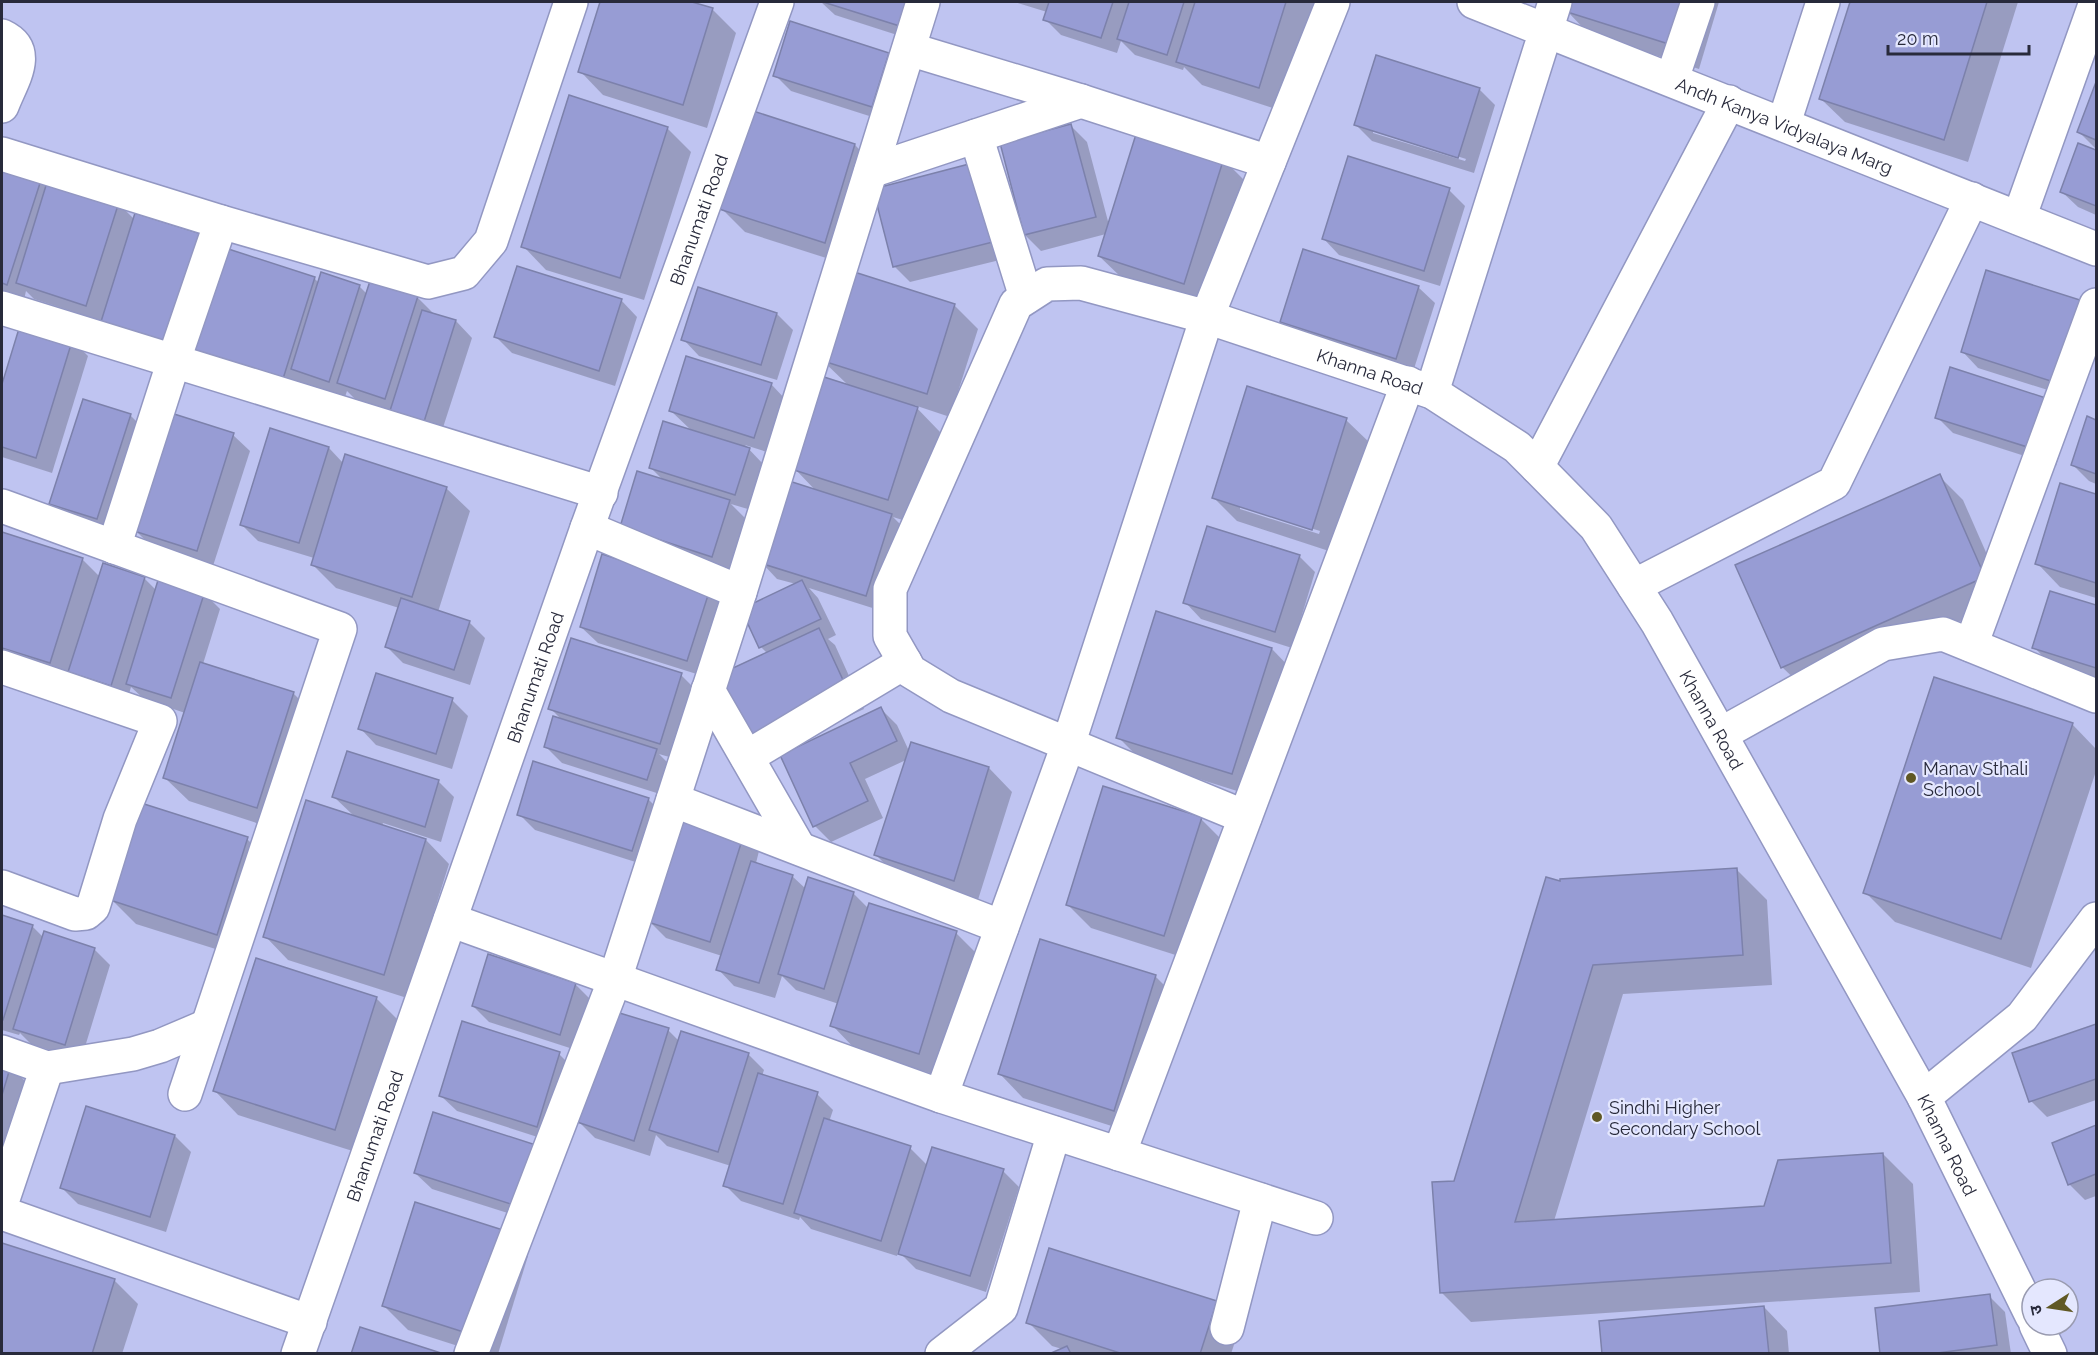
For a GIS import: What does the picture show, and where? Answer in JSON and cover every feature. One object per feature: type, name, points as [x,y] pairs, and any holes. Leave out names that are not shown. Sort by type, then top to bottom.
[{"type":"street","points":[[2,154],[221,222],[428,282],[464,273],[490,241],[571,2]]},
{"type":"street","name":"Bhanumati Road","points":[[298,1353],[587,528],[777,2]]},
{"type":"street","points":[[471,1353],[615,979],[740,592],[923,2]]},
{"type":"street","points":[[941,1096],[1068,745],[1207,317],[1333,2]]},
{"type":"street","name":"Andh Kanya Vidyalaya Marg","points":[[1474,2],[1551,15],[1672,79],[2097,249]]},
{"type":"street","points":[[1672,79],[1698,2]]},
{"type":"street","points":[[1784,123],[1822,2]]},
{"type":"street","points":[[2019,218],[2096,2]]},
{"type":"street","points":[[1119,1154],[1245,818],[1420,388],[1551,15]]},
{"type":"street","points":[[2,36],[16,45],[20,55],[2,106]]},
{"type":"street","points":[[909,49],[1081,101],[1269,162]]},
{"type":"street","points":[[871,171],[1081,101]]},
{"type":"street","points":[[1537,466],[1729,102]]},
{"type":"street","points":[[976,136],[1026,297],[1016,304],[890,589],[890,636],[910,671],[951,696],[1245,818]]},
{"type":"street","points":[[1634,586],[1834,483],[1972,199]]},
{"type":"street","points":[[114,547],[221,222]]},
{"type":"street","name":"Khanna Road","points":[[1026,297],[1047,284],[1081,283],[1207,317],[1420,388],[1517,447],[1537,466],[1596,527],[1634,586],[1721,734],[1924,1097],[2020,1292]]},
{"type":"street","points":[[1971,645],[2097,305]]},
{"type":"street","points":[[2,308],[600,493]]},
{"type":"street","points":[[2,506],[339,629],[185,1094]]},
{"type":"street","points":[[587,528],[740,592]]},
{"type":"street","points":[[1721,734],[1883,644],[1943,634],[2097,696]]},
{"type":"street","points":[[747,757],[905,662]]},
{"type":"street","points":[[2,667],[160,721],[120,819],[93,907],[86,913],[75,914],[2,887]]},
{"type":"street","points":[[708,690],[799,848]]},
{"type":"street","points":[[673,800],[1002,927]]},
{"type":"street","points":[[450,920],[941,1096],[1316,1218]]},
{"type":"street","points":[[1924,1097],[2022,1017],[2097,920]]},
{"type":"street","points":[[2047,985],[2097,963]]},
{"type":"street","points":[[2,1052],[47,1068],[134,1054],[160,1046],[207,1026]]},
{"type":"street","points":[[2,1202],[47,1068]]},
{"type":"street","points":[[942,1353],[1001,1308],[1054,1133]]},
{"type":"street","points":[[1227,1328],[1260,1200]]},
{"type":"street","points":[[2,1213],[310,1322]]},
{"type":"street","points":[[2042,1337],[2050,1353]]},
{"type":"building","points":[[600,2],[692,2],[713,8],[683,105],[578,72]]},
{"type":"building","points":[[823,2],[915,2],[906,28]]},
{"type":"building","points":[[1049,2],[1113,2],[1101,38],[1043,20]]},
{"type":"building","points":[[1129,2],[1184,2],[1167,55],[1117,39]]},
{"type":"building","points":[[1195,2],[1286,2],[1259,88],[1176,62]]},
{"type":"building","points":[[1567,2],[1689,2],[1675,46],[1564,11]]},
{"type":"building","points":[[1850,2],[1987,2],[1944,140],[1819,99]]},
{"type":"building","points":[[790,21],[889,53],[872,107],[773,76]]},
{"type":"building","points":[[1376,55],[1480,88],[1458,158],[1354,125]]},
{"type":"building","points":[[2096,82],[2096,140],[2077,132]]},
{"type":"building","points":[[569,95],[668,127],[620,278],[521,247]]},
{"type":"building","points":[[750,110],[855,144],[825,243],[719,209]]},
{"type":"building","points":[[1071,124],[1096,217],[1024,235],[1000,143]]},
{"type":"building","points":[[1137,131],[1224,158],[1184,284],[1098,256]]},
{"type":"building","points":[[2078,143],[2096,150],[2096,206],[2060,192]]},
{"type":"building","points":[[1348,156],[1450,188],[1424,271],[1322,239]]},
{"type":"building","points":[[973,163],[993,242],[893,267],[873,189]]},
{"type":"building","points":[[2,164],[42,177],[7,285],[2,283]]},
{"type":"building","points":[[48,179],[119,202],[86,306],[16,283]]},
{"type":"building","points":[[135,213],[205,235],[169,350],[99,328]]},
{"type":"building","points":[[216,245],[315,277],[282,382],[183,350]]},
{"type":"building","points":[[1303,249],[1419,286],[1396,359],[1280,322]]},
{"type":"building","points":[[517,266],[622,299],[599,371],[494,337]]},
{"type":"building","points":[[848,270],[955,304],[927,394],[820,360]]},
{"type":"building","points":[[1986,270],[2083,301],[2057,383],[1961,352]]},
{"type":"building","points":[[321,272],[360,285],[329,382],[291,369]]},
{"type":"building","points":[[370,281],[418,296],[385,399],[337,383]]},
{"type":"building","points":[[698,287],[777,313],[761,365],[681,340]]},
{"type":"building","points":[[422,310],[456,320],[422,428],[388,417]]},
{"type":"building","points":[[21,322],[73,338],[36,458],[2,447],[2,384]]},
{"type":"building","points":[[686,356],[772,383],[754,438],[669,411]]},
{"type":"building","points":[[1950,367],[2055,401],[2040,451],[1935,418]]},
{"type":"building","points":[[824,377],[918,407],[888,500],[794,470]]},
{"type":"building","points":[[1247,386],[1347,418],[1312,530],[1212,498]]},
{"type":"building","points":[[83,399],[131,414],[97,519],[49,504]]},
{"type":"building","points":[[171,413],[234,433],[197,551],[134,531]]},
{"type":"building","points":[[2087,416],[2096,420],[2096,474],[2071,465]]},
{"type":"building","points":[[663,421],[750,448],[735,495],[649,468]]},
{"type":"building","points":[[270,428],[329,447],[299,543],[240,525]]},
{"type":"building","points":[[345,454],[447,487],[412,597],[311,565]]},
{"type":"building","points":[[637,471],[730,500],[712,557],[620,527]]},
{"type":"building","points":[[1940,474],[1985,577],[1781,668],[1735,565]]},
{"type":"building","points":[[786,480],[892,514],[866,596],[760,563]]},
{"type":"building","points":[[2060,483],[2096,494],[2096,583],[2035,564]]},
{"type":"building","points":[[1207,526],[1300,555],[1275,632],[1183,603]]},
{"type":"building","points":[[2,532],[83,558],[50,663],[2,648]]},
{"type":"building","points":[[602,554],[710,589],[687,661],[580,627]]},
{"type":"building","points":[[103,563],[145,577],[111,686],[68,672]]},
{"type":"building","points":[[159,577],[205,591],[171,698],[126,684]]},
{"type":"building","points":[[802,580],[821,619],[759,648],[741,609]]},
{"type":"building","points":[[2050,591],[2096,605],[2096,668],[2032,648]]},
{"type":"building","points":[[401,598],[470,621],[454,670],[385,647]]},
{"type":"building","points":[[1156,611],[1272,648],[1232,774],[1116,738]]},
{"type":"building","points":[[819,628],[849,693],[750,739],[720,674]]},
{"type":"building","points":[[571,638],[682,673],[660,744],[548,709]]},
{"type":"building","points":[[200,662],[294,692],[257,808],[163,778]]},
{"type":"building","points":[[376,673],[453,698],[436,754],[358,729]]},
{"type":"building","points":[[1934,677],[2073,723],[2001,939],[1863,893]]},
{"type":"building","points":[[881,707],[897,741],[850,763],[868,801],[813,827],[780,755]]},
{"type":"building","points":[[553,716],[657,749],[647,780],[544,747]]},
{"type":"building","points":[[911,742],[989,767],[954,881],[874,855]]},
{"type":"building","points":[[347,751],[439,780],[425,827],[332,797]]},
{"type":"building","points":[[533,761],[649,798],[632,851],[517,815]]},
{"type":"building","points":[[1103,786],[1202,817],[1164,936],[1066,905]]},
{"type":"building","points":[[306,800],[426,839],[384,975],[263,937]]},
{"type":"building","points":[[141,803],[248,837],[217,935],[110,900]]},
{"type":"building","points":[[682,814],[744,834],[710,942],[648,922]]},
{"type":"building","points":[[751,861],[793,875],[759,983],[716,970]]},
{"type":"building","points":[[1737,868],[1743,955],[1593,965],[1515,1222],[1764,1206],[1778,1160],[1883,1153],[1891,1263],[1440,1293],[1432,1182],[1454,1181],[1546,877],[1560,881],[1560,879]]},
{"type":"building","points":[[808,877],[854,892],[824,989],[778,974]]},
{"type":"building","points":[[869,903],[957,931],[919,1054],[830,1026]]},
{"type":"building","points":[[2,915],[33,925],[3,1020],[2,1020]]},
{"type":"building","points":[[44,931],[95,948],[65,1045],[13,1029]]},
{"type":"building","points":[[1040,939],[1156,975],[1114,1111],[998,1074]]},
{"type":"building","points":[[488,954],[576,983],[560,1035],[472,1006]]},
{"type":"building","points":[[256,958],[377,997],[335,1130],[213,1091]]},
{"type":"building","points":[[613,1011],[669,1028],[634,1141],[577,1122]]},
{"type":"building","points":[[462,1021],[560,1052],[537,1127],[439,1096]]},
{"type":"building","points":[[2096,1024],[2096,1079],[2029,1102],[2012,1053]]},
{"type":"building","points":[[681,1031],[749,1053],[718,1152],[649,1130]]},
{"type":"building","points":[[2,1062],[11,1065],[2,1095]]},
{"type":"building","points":[[758,1073],[818,1092],[783,1204],[723,1186]]},
{"type":"building","points":[[86,1106],[175,1135],[150,1217],[60,1188]]},
{"type":"building","points":[[433,1112],[542,1147],[523,1208],[414,1173]]},
{"type":"building","points":[[824,1118],[911,1146],[881,1241],[794,1213]]},
{"type":"building","points":[[2096,1125],[2096,1174],[2068,1185],[2052,1143]]},
{"type":"building","points":[[932,1147],[1004,1169],[970,1276],[898,1254]]},
{"type":"building","points":[[415,1202],[506,1231],[473,1335],[382,1306]]},
{"type":"building","points":[[2,1243],[115,1279],[92,1354],[2,1354]]},
{"type":"building","points":[[1049,1248],[1217,1301],[1200,1354],[1123,1354],[1026,1323]]},
{"type":"building","points":[[1990,1294],[1997,1345],[1930,1354],[1880,1354],[1875,1308]]},
{"type":"building","points":[[1764,1306],[1769,1354],[1602,1354],[1599,1321]]},
{"type":"building","points":[[360,1327],[444,1354],[351,1354]]},
{"type":"building","points":[[1067,1346],[1071,1354],[1049,1354]]},
{"type":"place","name":"Manav Sthali School","points":[[1911,778]]},
{"type":"place","name":"Sindhi Higher Secondary School","points":[[1597,1117]]}]
